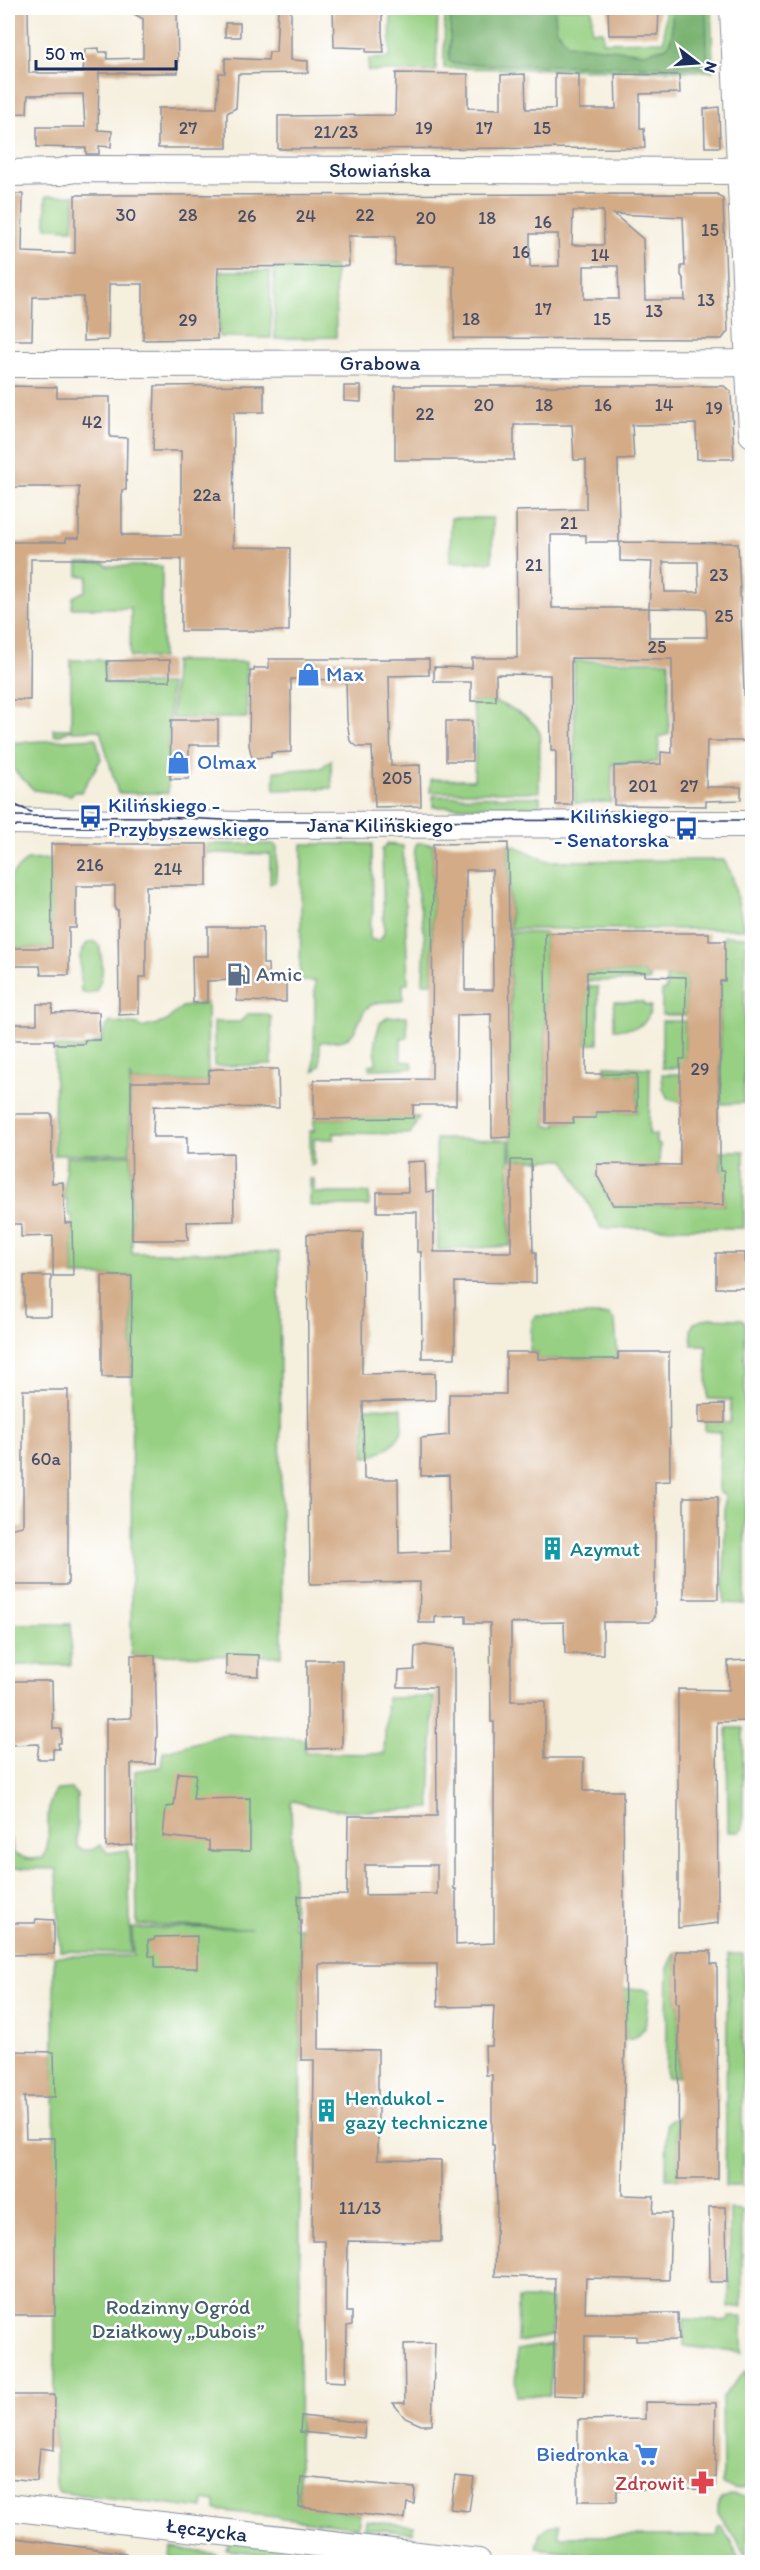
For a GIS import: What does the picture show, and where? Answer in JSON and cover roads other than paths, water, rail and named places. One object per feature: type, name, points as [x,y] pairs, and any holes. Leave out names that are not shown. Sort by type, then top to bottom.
[{"type":"street","points":[[733,8],[747,171],[753,434]]},
{"type":"street","name":"Słowiańska","points":[[8,173],[60,172],[74,169],[747,171]]},
{"type":"street","name":"Grabowa","points":[[8,364],[752,363]]},
{"type":"street","name":"Jana Kilińskiego","points":[[8,821],[244,825],[753,824]]},
{"type":"street","name":"Łęczycka","points":[[8,2507],[478,2562]]},
{"type":"tram line","points":[[8,802],[31,812]]},
{"type":"tram line","points":[[8,816],[163,817],[244,821],[752,820]]},
{"type":"tram line","points":[[8,826],[235,829]]},
{"type":"place","name":"Max","points":[[308,674]]},
{"type":"place","name":"Olmax","points":[[179,762]]},
{"type":"place","name":"Kilińskiego - Przybyszewskiego","points":[[90,817]]},
{"type":"place","name":"Kilińskiego - Senatorska","points":[[687,828]]},
{"type":"place","name":"Amic","points":[[238,974]]},
{"type":"place","name":"Azymut","points":[[552,1549]]},
{"type":"place","name":"Hendukol - gazy techniczne","points":[[327,2110]]},
{"type":"place","name":"Biedronka","points":[[647,2454]]},
{"type":"place","name":"Zdrowit","points":[[703,2483]]},
{"type":"park label","name":"Rodzinny Ogród Działkowy „Dubois”","points":[[178,2319]]}]
